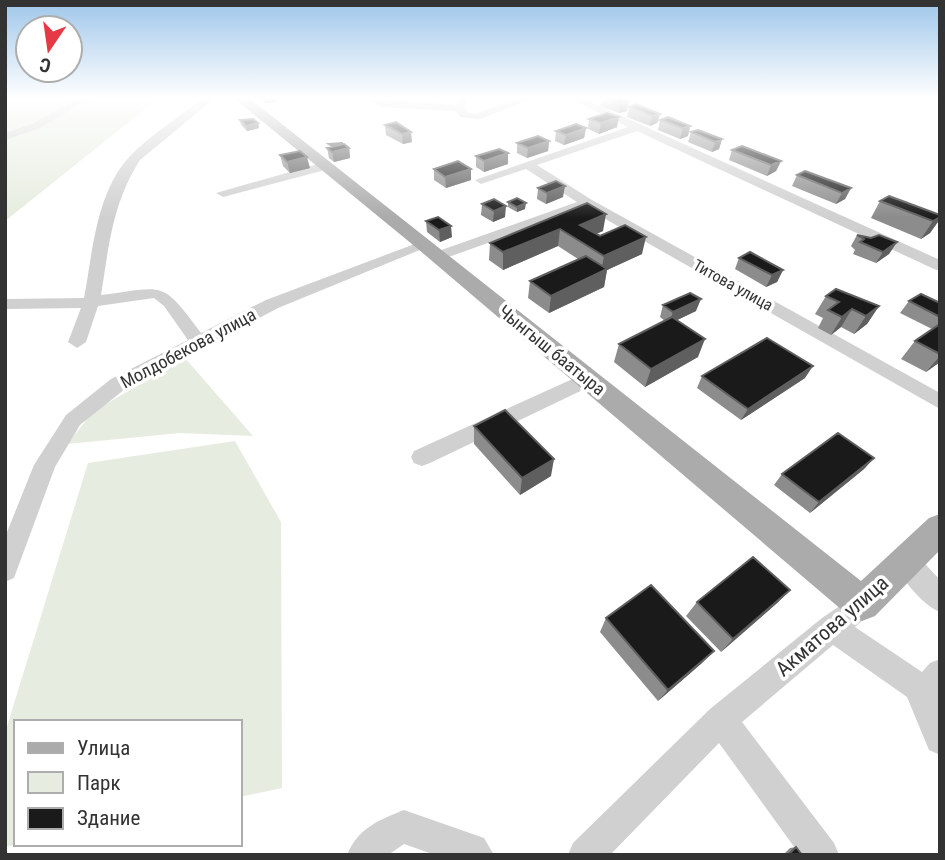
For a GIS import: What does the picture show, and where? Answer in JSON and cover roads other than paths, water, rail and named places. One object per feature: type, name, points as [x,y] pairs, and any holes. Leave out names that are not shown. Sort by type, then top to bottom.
[{"type":"main road","name":"Чынгыш баатыра","points":[[291,138],[862,604]]},
{"type":"main road","name":"Акматова улица","points":[[862,604],[940,528]]},
{"type":"street","points":[[77,342],[91,303],[108,206],[135,159],[161,138]]},
{"type":"street","points":[[481,180],[607,138]]},
{"type":"street","points":[[658,138],[940,266]]},
{"type":"street","points":[[223,193],[325,166]]},
{"type":"street","name":"Титова улица","points":[[528,166],[587,203],[940,402]]},
{"type":"street","name":"Молдобекова улица","points":[[5,570],[45,466],[73,420],[118,384],[197,340],[272,304],[587,203]]},
{"type":"street","points":[[5,303],[91,303],[157,293],[170,302],[197,340]]},
{"type":"street","points":[[422,457],[588,379]]},
{"type":"street","points":[[906,561],[940,599]]},
{"type":"street","name":"Акматова улица","points":[[585,855],[721,720],[862,604]]},
{"type":"street","points":[[832,628],[929,680],[940,739]]},
{"type":"street","points":[[721,720],[822,855]]},
{"type":"street","points":[[364,855],[381,836],[404,827],[472,850],[477,855]]}]
